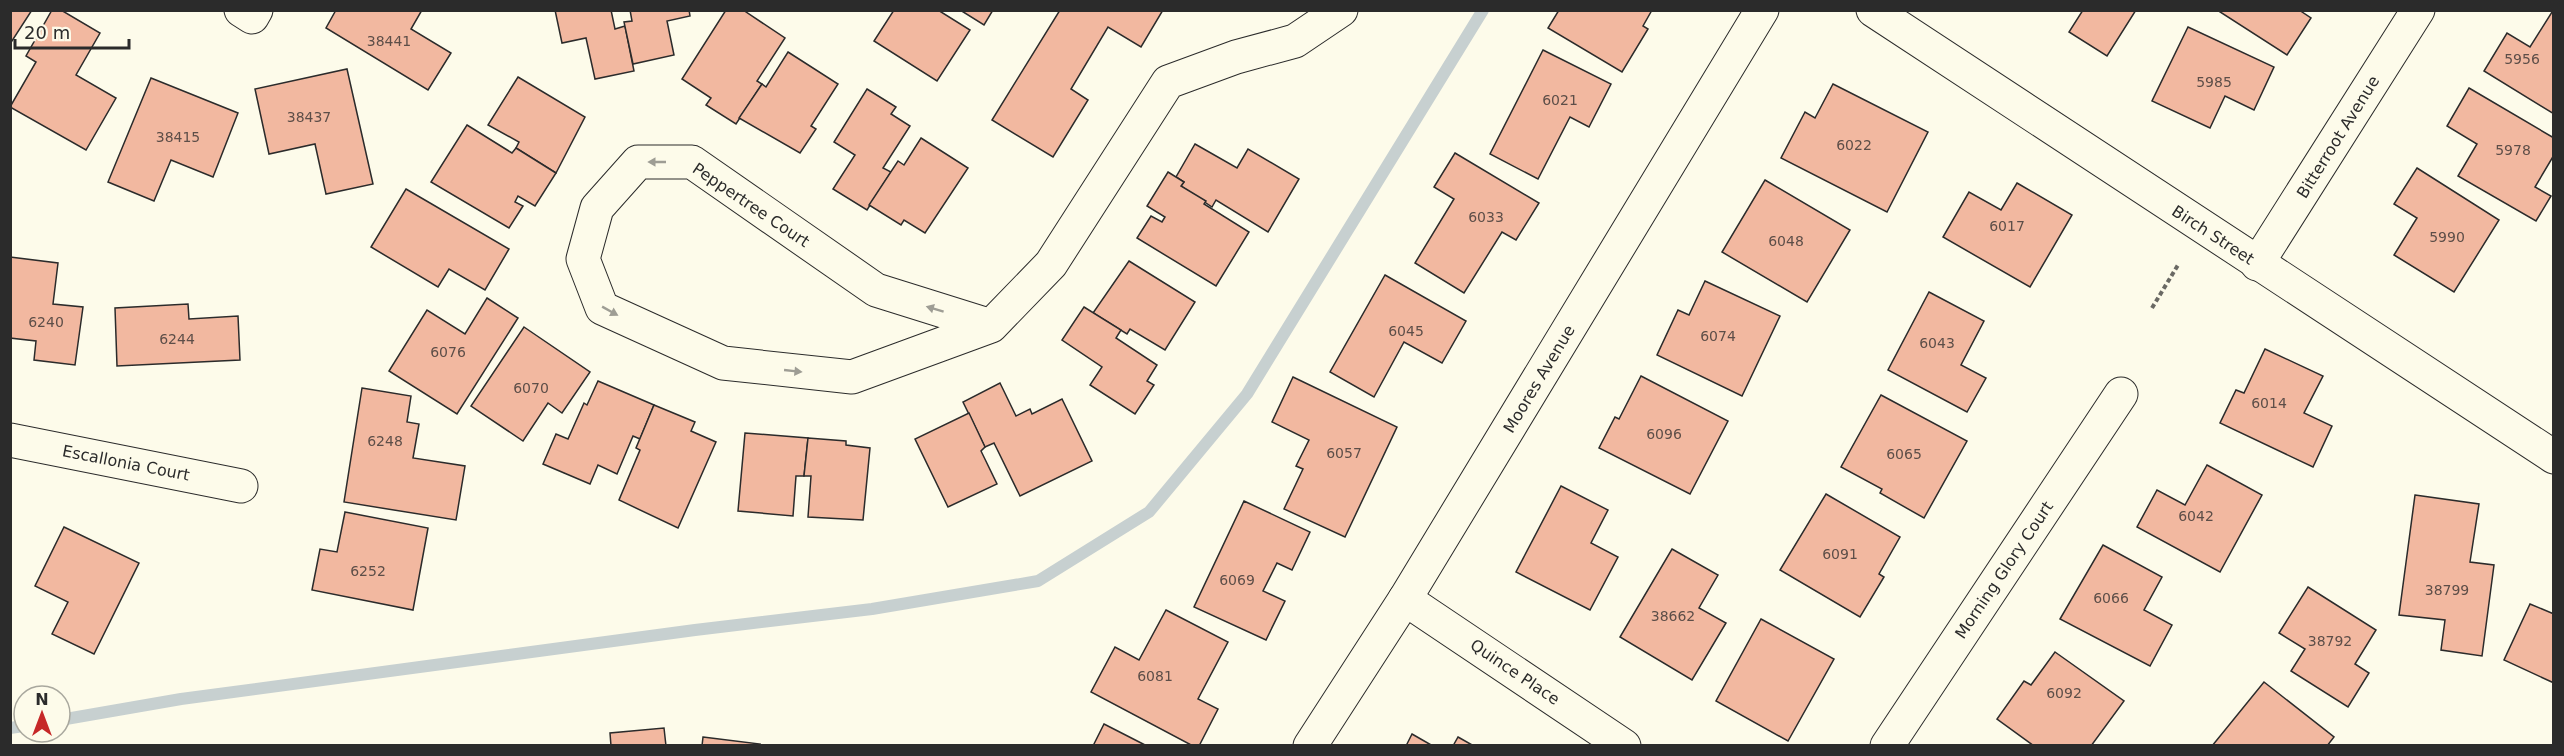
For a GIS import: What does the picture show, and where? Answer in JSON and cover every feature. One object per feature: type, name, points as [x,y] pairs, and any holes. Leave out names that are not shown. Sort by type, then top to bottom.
[{"type":"street","points":[[242,10],[252,17],[256,10]]},
{"type":"street","name":"Peppertree Court","points":[[991,326],[876,290],[692,162],[638,162],[597,208],[583,259],[602,308],[723,363],[852,377],[991,326],[1051,264],[1168,82],[1236,57],[1295,41],[1341,10]]},
{"type":"street","name":"Moores Avenue","points":[[1310,746],[1405,599],[1762,10]]},
{"type":"street","name":"Birch Street","points":[[1873,10],[2553,457]]},
{"type":"street","name":"Bitterroot Avenue","points":[[2257,264],[2418,10]]},
{"type":"street","name":"Morning Glory Court","points":[[1887,746],[2121,394]]},
{"type":"street","name":"Escallonia Court","points":[[10,440],[241,486]]},
{"type":"street","name":"Quince Place","points":[[1405,599],[1624,746]]},
{"type":"path","points":[[2152,308],[2178,265]]},
{"type":"building","points":[[10,10],[32,10],[10,44]]},
{"type":"building","points":[[52,10],[61,10],[100,33],[76,75],[116,98],[86,150],[10,107],[36,62],[26,56]]},
{"type":"building","points":[[336,10],[422,10],[411,29],[451,53],[428,90],[326,28]]},
{"type":"building","points":[[555,10],[611,10],[615,29],[625,26],[634,71],[595,79],[586,38],[562,43]]},
{"type":"building","points":[[630,10],[689,10],[690,16],[667,21],[674,55],[633,64],[624,22],[632,21]]},
{"type":"building","points":[[726,10],[743,10],[785,38],[757,81],[762,84],[736,124],[706,105],[711,98],[682,79]]},
{"type":"building","points":[[894,10],[938,10],[970,30],[937,81],[874,41]]},
{"type":"building","points":[[960,10],[993,10],[984,25]]},
{"type":"building","points":[[1060,10],[1163,10],[1141,47],[1108,27],[1071,89],[1088,100],[1053,157],[992,120]]},
{"type":"building","points":[[1559,10],[1652,10],[1643,26],[1648,29],[1622,72],[1548,28]]},
{"type":"building","points":[[2083,10],[2136,10],[2107,56],[2069,32]]},
{"type":"building","points":[[2217,10],[2299,10],[2311,18],[2287,55]]},
{"type":"building","points":[[2552,12],[2554,13],[2554,114],[2484,71],[2507,33],[2530,47]]},
{"type":"building","points":[[2188,27],[2274,67],[2254,110],[2225,96],[2210,128],[2152,101]]},
{"type":"building","points":[[1543,50],[1611,84],[1589,127],[1570,117],[1538,179],[1490,154]]},
{"type":"building","points":[[788,52],[838,84],[811,126],[816,129],[800,153],[739,118],[762,84],[766,87]]},
{"type":"building","points":[[347,69],[373,184],[326,194],[315,144],[269,154],[255,89]]},
{"type":"building","points":[[518,77],[585,117],[556,173],[516,148],[519,142],[488,125]]},
{"type":"building","points":[[151,78],[238,113],[213,177],[171,160],[154,201],[108,182]]},
{"type":"building","points":[[1833,84],[1928,132],[1887,212],[1781,158],[1805,112],[1815,118]]},
{"type":"building","points":[[2469,88],[2554,138],[2554,155],[2535,187],[2551,196],[2536,221],[2458,176],[2477,144],[2447,126]]},
{"type":"building","points":[[867,89],[896,107],[891,114],[910,126],[883,168],[891,172],[867,210],[833,189],[855,155],[834,142]]},
{"type":"building","points":[[467,125],[512,153],[516,148],[556,173],[535,206],[518,196],[515,202],[523,206],[509,228],[431,182]]},
{"type":"building","points":[[921,138],[968,168],[925,233],[904,220],[901,225],[869,205],[898,161],[904,165]]},
{"type":"building","points":[[1195,144],[1237,168],[1248,149],[1299,179],[1268,232],[1216,200],[1212,207],[1181,186],[1184,182],[1176,177]]},
{"type":"building","points":[[1455,153],[1539,203],[1516,240],[1502,232],[1464,293],[1415,263],[1454,199],[1434,187]]},
{"type":"building","points":[[2417,168],[2499,220],[2454,292],[2394,255],[2417,218],[2394,204]]},
{"type":"building","points":[[1168,172],[1184,182],[1181,186],[1206,201],[1204,204],[1249,232],[1216,286],[1137,238],[1151,216],[1162,222],[1165,217],[1147,206]]},
{"type":"building","points":[[1765,180],[1850,230],[1807,302],[1722,252]]},
{"type":"building","points":[[2017,183],[2072,215],[2030,287],[1943,237],[1969,192],[2001,210]]},
{"type":"building","points":[[406,189],[509,249],[485,290],[449,269],[438,287],[371,247]]},
{"type":"building","points":[[10,257],[58,263],[53,304],[83,307],[75,365],[34,360],[36,341],[10,338]]},
{"type":"building","points":[[1129,261],[1195,302],[1165,350],[1130,329],[1127,334],[1093,313]]},
{"type":"building","points":[[1385,275],[1466,321],[1442,363],[1404,342],[1374,397],[1330,372]]},
{"type":"building","points":[[1705,281],[1780,316],[1742,396],[1657,355],[1678,310],[1689,315]]},
{"type":"building","points":[[1929,292],[1984,321],[1961,365],[1986,378],[1967,412],[1888,370]]},
{"type":"building","points":[[487,298],[518,318],[457,414],[389,371],[427,310],[465,334]]},
{"type":"building","points":[[188,304],[189,319],[238,316],[240,360],[117,366],[115,308]]},
{"type":"building","points":[[1084,307],[1121,330],[1116,338],[1157,365],[1147,381],[1154,385],[1135,414],[1090,385],[1102,367],[1062,340]]},
{"type":"building","points":[[524,327],[590,372],[562,413],[548,403],[523,441],[471,406]]},
{"type":"building","points":[[2265,349],[2323,376],[2304,413],[2332,426],[2313,467],[2220,423],[2236,390],[2244,393]]},
{"type":"building","points":[[1641,376],[1728,421],[1690,494],[1599,448],[1615,417],[1619,419]]},
{"type":"building","points":[[1293,377],[1397,427],[1345,537],[1284,509],[1303,469],[1296,466],[1309,440],[1272,422]]},
{"type":"building","points":[[598,381],[654,405],[640,439],[633,436],[617,474],[598,465],[590,484],[543,464],[556,434],[568,439],[584,403],[587,405]]},
{"type":"building","points":[[1000,383],[1016,416],[1030,409],[1032,414],[1062,399],[1092,461],[1020,496],[994,443],[985,447],[963,402]]},
{"type":"building","points":[[362,388],[411,396],[407,422],[419,424],[413,458],[465,466],[456,520],[344,502]]},
{"type":"building","points":[[1881,395],[1967,441],[1924,518],[1880,493],[1882,489],[1841,467]]},
{"type":"building","points":[[654,405],[695,422],[691,431],[716,442],[678,528],[619,500],[640,450],[636,448]]},
{"type":"building","points":[[969,413],[985,447],[981,451],[997,484],[948,507],[915,439]]},
{"type":"building","points":[[745,433],[808,438],[804,476],[796,476],[793,516],[738,511]]},
{"type":"building","points":[[808,438],[846,441],[846,445],[870,448],[863,520],[808,517],[811,476],[804,476]]},
{"type":"building","points":[[2207,465],[2262,495],[2220,572],[2137,527],[2157,490],[2185,505]]},
{"type":"building","points":[[1561,486],[1608,510],[1591,543],[1618,557],[1590,610],[1516,572]]},
{"type":"building","points":[[1826,494],[1900,537],[1879,574],[1884,577],[1860,617],[1780,570]]},
{"type":"building","points":[[2415,495],[2479,504],[2470,562],[2494,565],[2482,656],[2441,650],[2445,620],[2399,615]]},
{"type":"building","points":[[1244,501],[1310,532],[1292,570],[1277,563],[1263,591],[1285,601],[1266,640],[1194,607]]},
{"type":"building","points":[[345,512],[428,528],[413,610],[312,590],[320,549],[337,552]]},
{"type":"building","points":[[64,527],[139,563],[94,654],[52,634],[68,602],[35,586]]},
{"type":"building","points":[[2103,545],[2162,577],[2144,610],[2172,625],[2150,666],[2060,619]]},
{"type":"building","points":[[1672,549],[1718,575],[1699,608],[1726,623],[1692,680],[1620,637]]},
{"type":"building","points":[[2308,587],[2376,630],[2355,664],[2369,673],[2348,707],[2291,671],[2305,649],[2279,633]]},
{"type":"building","points":[[2530,604],[2554,614],[2554,683],[2504,660]]},
{"type":"building","points":[[1166,610],[1228,642],[1198,699],[1218,709],[1199,746],[1193,746],[1091,692],[1115,647],[1139,660]]},
{"type":"building","points":[[1761,619],[1834,659],[1788,741],[1716,701]]},
{"type":"building","points":[[2055,652],[2124,701],[2091,746],[2034,746],[1997,719],[2024,681],[2031,685]]},
{"type":"building","points":[[2264,682],[2334,737],[2327,746],[2212,746]]},
{"type":"building","points":[[1104,724],[1147,746],[1093,746]]},
{"type":"building","points":[[664,728],[666,746],[611,746],[610,733]]},
{"type":"building","points":[[1412,734],[1433,746],[1406,746]]},
{"type":"building","points":[[703,737],[760,744],[759,746],[702,746]]},
{"type":"building","points":[[1458,737],[1474,746],[1453,746]]},
{"type":"waterway","points":[[72,718],[181,699],[695,630],[872,609],[1038,581],[1149,512],[1247,394],[1483,10]]}]
